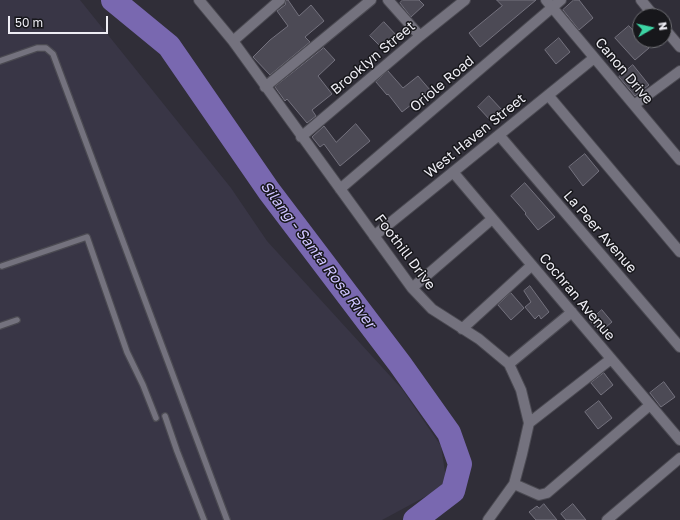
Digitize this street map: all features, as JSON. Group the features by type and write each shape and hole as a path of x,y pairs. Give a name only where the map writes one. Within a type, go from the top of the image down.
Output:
{"street":[{"name":"Foothill Drive","path":"199,0 233,41 301,138 412,288 432,309 479,339 509,364 521,390 529,423 514,484 488,520"},
{"path":"233,41 280,0"},
{"path":"265,87 371,0"},
{"path":"388,0 420,36"},
{"name":"Brooklyn Street","path":"301,138 420,36 465,0"},
{"name":"Oriole Road","path":"340,189 549,4 562,0"},
{"path":"641,0 648,8"},
{"name":"Canon Drive","path":"549,4 680,160"},
{"path":"672,38 680,47"},
{"name":"West Haven Street","path":"374,236 594,58"},
{"path":"634,105 680,71"},
{"path":"548,95 680,252"},
{"name":"La Peer Avenue","path":"499,135 680,347"},
{"name":"Cochran Avenue","path":"453,172 680,440"},
{"path":"412,288 492,219"},
{"path":"462,329 532,265"},
{"path":"509,364 572,312"},
{"path":"529,423 611,359"},
{"path":"514,484 539,495 548,493 650,405"},
{"path":"607,520 680,458"}],"lane":[{"path":"0,61 37,48 46,48 53,54 227,520"},
{"path":"2,266 87,237 127,352 143,385 156,418"},
{"path":"0,326 16,320"},
{"path":"165,416 204,520"}],"shaded area":[{"path":"0,0 80,0 231,188 267,241 402,389 441,446 447,485 382,520 0,520"}],"building":[{"path":"286,0 288,0 299,16 311,5 324,21 305,37 310,42 270,75 253,57 270,40 288,26 277,11 285,5"},
{"path":"403,0 419,0 424,5 411,17 400,3"},
{"path":"497,0 536,0 480,47 469,33 502,6"},
{"path":"574,0 579,0 593,18 579,30 563,10"},
{"path":"384,22 398,37 384,50 370,36"},
{"path":"629,26 632,29 632,48 649,48 635,60 615,38"},
{"path":"559,38 570,52 556,64 545,50"},
{"path":"324,48 335,60 318,76 332,94 312,110 316,116 307,123 287,99 285,101 275,87"},
{"path":"633,65 649,85 635,96 619,77"},
{"path":"388,71 403,88 418,76 430,90 402,112 388,94 387,95 376,82"},
{"path":"489,96 502,110 491,121 478,107"},
{"path":"356,124 370,141 340,166 324,144 320,147 312,137 324,126 336,142"},
{"path":"585,154 599,171 583,186 569,167"},
{"path":"525,183 555,217 538,230 511,196"},
{"path":"530,286 549,312 541,319 539,315 535,319 525,307 531,302 524,291"},
{"path":"511,293 524,308 511,320 498,305"},
{"path":"602,310 612,322 600,332 590,321"},
{"path":"604,373 613,385 601,395 591,383"},
{"path":"664,382 675,397 661,407 650,393"},
{"path":"599,401 612,418 598,429 585,412"},
{"path":"544,504 557,520 536,520 529,512 537,506 539,508"},
{"path":"573,504 586,520 566,520 561,514"}],"waterway":[{"name":"Silang - Santa Rosa River","path":"113,0 169,46 269,191 400,364 449,433 460,464 453,491 415,520"}]}
